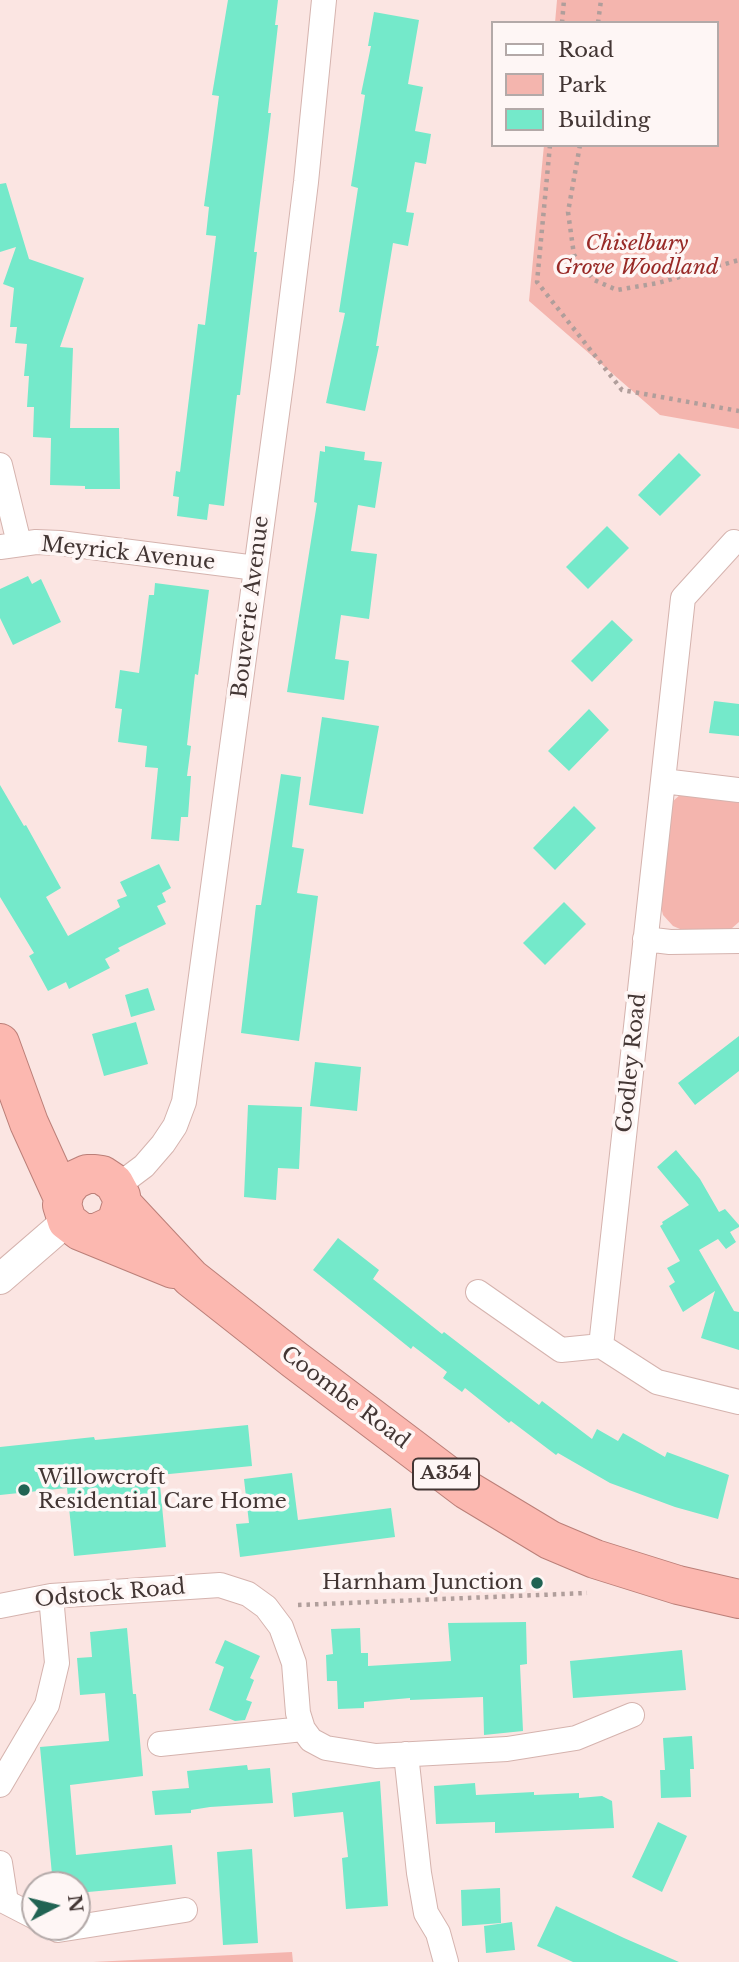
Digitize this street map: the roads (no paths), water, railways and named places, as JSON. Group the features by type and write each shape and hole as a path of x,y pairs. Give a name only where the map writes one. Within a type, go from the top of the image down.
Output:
{"highway":[{"name":"Coombe Road","path":"0,1043 39,1148 73,1217 191,1278 467,1490 550,1540 596,1559 678,1585 739,1599"},
{"name":"Coombe Road","path":"19,1092 111,1188 191,1278"},
{"path":"87,1174 111,1188 117,1220 111,1226 96,1233 73,1217 65,1191 74,1180 87,1174"}],"street":[{"name":"Bouverie Avenue","path":"111,1188 144,1166 163,1144 175,1126 184,1102 304,195 324,0"},
{"path":"0,465 9,545"},
{"name":"Godley Road","path":"601,1346 682,598 734,542"},
{"name":"Meyrick Avenue","path":"9,545 60,543 256,568"},
{"path":"663,781 739,790"},
{"path":"645,939 670,942 739,940"},
{"path":"0,1279 73,1217"},
{"path":"478,1292 561,1350 601,1346 657,1382 739,1402"},
{"name":"Odstock Road","path":"0,1606 51,1596 220,1586 248,1594 266,1607 281,1628 294,1663 298,1713 303,1729"},
{"path":"0,1785 47,1705 57,1663 51,1596"},
{"path":"160,1744 303,1729 311,1740 326,1748 376,1756 507,1749 576,1738 632,1716"},
{"path":"406,1754 426,1913 438,1933 446,1962"},
{"path":"0,1863 6,1902 21,1910"},
{"path":"91,1925 186,1910"}],"place":[{"name":"Willowcroft Residential Care Home","path":"24,1490"},
{"name":"Harnham Junction","path":"537,1583"}],"park label":[{"name":"Chiselbury Grove Woodland","path":"637,256"}]}
